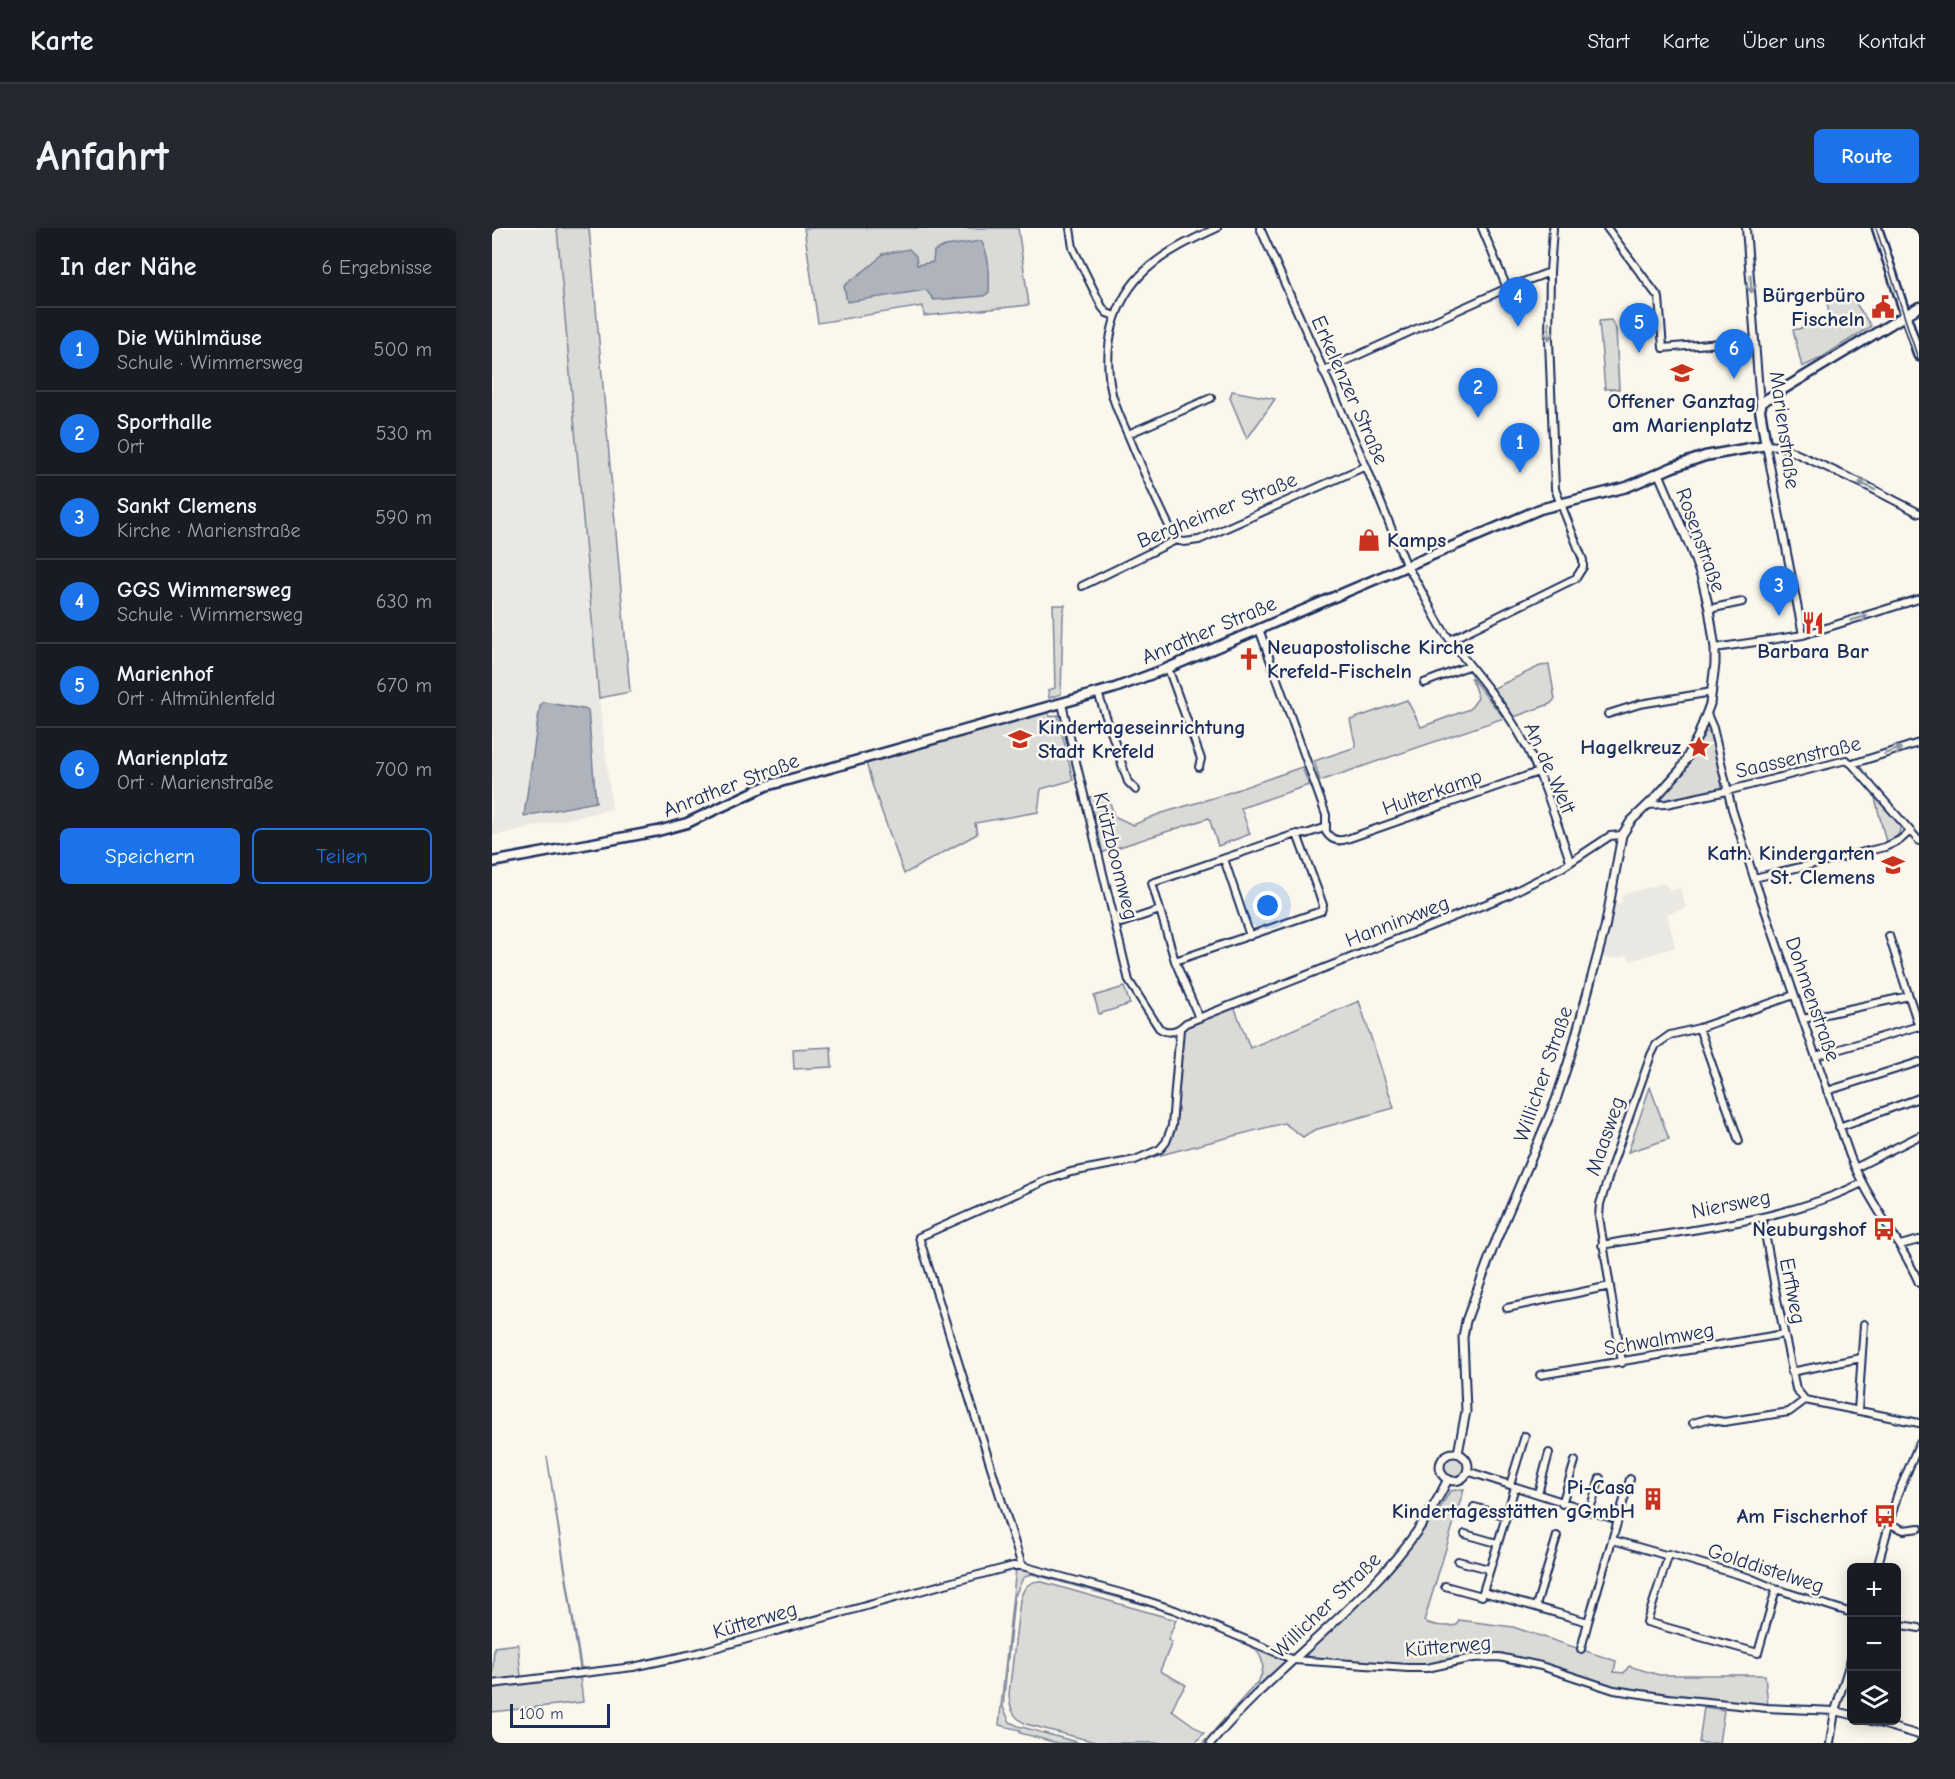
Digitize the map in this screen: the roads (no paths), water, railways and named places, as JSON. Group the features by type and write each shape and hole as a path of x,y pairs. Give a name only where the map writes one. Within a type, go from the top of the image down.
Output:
{"main road":[{"path":"1877,228 1919,356"},
{"path":"1761,405 1775,393 1919,307"},
{"name":"Marienstraße","path":"1761,405 1766,445"},
{"name":"Anrather Straße","path":"492,862 658,831 687,823 766,786 1098,693 1168,668 1522,516 1560,503 1627,487 1705,456 1766,445"}],"street":[{"path":"1070,228 1073,248 1102,307 1107,313 1115,316"},
{"path":"1176,540 1112,396 1108,370 1110,339 1115,316 1127,292 1145,270 1178,248 1217,228"},
{"name":"Erkelenzer Straße","path":"1260,228 1407,567"},
{"path":"1482,228 1507,288"},
{"path":"1450,640 1576,578 1583,567 1583,560 1555,489 1551,414 1550,272 1553,228"},
{"path":"1607,228 1659,298 1663,348 1755,340"},
{"name":"Marienstraße","path":"1746,228 1761,405"},
{"path":"1323,371 1507,288 1550,272"},
{"path":"1128,434 1211,399"},
{"name":"Marienstraße","path":"1766,445 1803,635"},
{"name":"Anrather Straße","path":"1766,445 1780,446 1863,484 1919,513"},
{"name":"Bergheimer Straße","path":"1082,586 1176,540 1184,542 1199,540 1365,466"},
{"name":"Rosenstraße","path":"1659,474 1702,579 1709,609 1714,648 1712,692 1704,724"},
{"name":"An de Welt","path":"1407,567 1435,618 1468,666 1518,731 1538,772 1570,861"},
{"path":"1714,648 1803,635 1919,599"},
{"path":"1709,609 1742,602"},
{"path":"1199,1018 1175,961 1152,883 1297,834 1306,834 1324,828 1326,815 1259,629"},
{"path":"1424,683 1468,666"},
{"path":"1168,668 1201,759 1199,767"},
{"path":"1608,714 1640,704 1712,692"},
{"path":"1098,693 1128,782 1136,790"},
{"name":"Krützboomweg","path":"1062,704 1129,981 1159,1028 1171,1031 1180,1029"},
{"name":"Dohmenstraße","path":"1707,714 1713,728 1726,791 1839,1127 1862,1183 1900,1245 1919,1283"},
{"name":"Willicher Straße","path":"1458,1453 1466,1411 1462,1337 1466,1321 1493,1248 1556,1100 1605,928 1622,835 1631,820 1681,769 1704,724"},
{"name":"Saassenstraße","path":"1648,805 1666,804 1726,791 1846,760 1852,764 1919,743"},
{"path":"1754,878 1885,847 1916,835 1852,764"},
{"name":"Hulterkamp","path":"1324,828 1330,838 1347,839 1538,772"},
{"path":"1175,961 1318,912 1323,908 1297,834"},
{"name":"Hanninxweg","path":"1180,1029 1186,1023 1506,896 1563,867 1610,836 1622,835"},
{"path":"1224,859 1250,936"},
{"path":"1121,923 1160,910"},
{"path":"1816,1056 1919,1026 1890,936"},
{"name":"Maasweg","path":"1622,1362 1602,1245 1600,1204 1651,1055 1656,1045 1670,1035 1699,1028 1794,995"},
{"path":"1803,1020 1909,996"},
{"path":"1699,1028 1738,1141"},
{"path":"1022,1566 919,1237 1047,1180 1071,1172 1135,1160 1160,1149 1166,1142 1172,1126 1180,1029"},
{"path":"1827,1091 1919,1062"},
{"path":"1839,1127 1919,1098"},
{"path":"1855,1168 1919,1136"},
{"name":"Niersweg","path":"1602,1245 1762,1217 1831,1197 1862,1183"},
{"name":"Erftweg","path":"1762,1217 1791,1372 1796,1389 1805,1400"},
{"path":"1900,1245 1919,1240"},
{"path":"1507,1308 1610,1286"},
{"path":"1858,1411 1864,1324"},
{"name":"Schwalmweg","path":"1540,1376 1784,1334"},
{"path":"1791,1372 1861,1358"},
{"path":"1693,1423 1707,1419 1724,1422 1789,1412 1805,1400 1919,1423"},
{"path":"1445,1586 1482,1596 1507,1516 1525,1436"},
{"path":"1878,1563 1897,1496 1919,1444"},
{"path":"1538,1493 1550,1452"},
{"path":"1449,1453 1458,1453 1466,1460 1467,1471 1460,1479 1448,1479 1441,1472 1440,1463 1449,1453"},
{"path":"1562,1504 1575,1461"},
{"path":"1467,1471 1618,1521"},
{"path":"1590,1512 1600,1478"},
{"name":"Willicher Straße","path":"1211,1743 1246,1704 1385,1573 1427,1519 1448,1479"},
{"path":"1581,1649 1630,1479"},
{"path":"1474,1507 1507,1516"},
{"path":"1889,1524 1904,1530 1919,1528"},
{"path":"1465,1533 1497,1543"},
{"path":"1536,1606 1557,1536"},
{"name":"Golddistelweg","path":"1612,1540 1749,1578 1776,1589 1847,1611"},
{"path":"1669,1555 1647,1622 1758,1653 1776,1589"},
{"path":"1458,1561 1489,1569"},
{"name":"Kütterweg","path":"492,1684 612,1670 693,1654 963,1579 1013,1566 1022,1566 1175,1610 1294,1660 1427,1668 1473,1658 1500,1658 1541,1666 1614,1690 1767,1708 1835,1711 1847,1715"},
{"path":"1483,1592 1588,1622"},
{"path":"1901,1625 1919,1628"},
{"path":"1830,1743 1835,1711 1847,1670"},
{"path":"1885,1725 1919,1735"}],"tram line":[{"path":"1876,228 1919,362"}],"place":[{"name":"Bürgerbüro Fischeln","path":"1883,307"},
{"name":"GGS Wimmersweg","path":"1518,327"},
{"name":"Marienhof","path":"1639,353"},
{"name":"Offener Ganztag am Marienplatz","path":"1682,373"},
{"name":"Marienplatz","path":"1734,379"},
{"name":"Sporthalle","path":"1478,418"},
{"name":"Die Wühlmäuse","path":"1520,473"},
{"name":"Kamps","path":"1369,540"},
{"name":"Sankt Clemens","path":"1779,616"},
{"name":"Barbara Bar","path":"1813,623"},
{"name":"Neuapostolische Kirche Krefeld-Fischeln","path":"1249,659"},
{"name":"Kindertageseinrichtung Stadt Krefeld","path":"1020,739"},
{"name":"Hagelkreuz","path":"1699,747"},
{"name":"Kath. Kindergarten St. Clemens","path":"1893,865"},
{"name":"Neuburgshof","path":"1884,1229"},
{"name":"Pi-Casa Kindertagesstätten gGmbH","path":"1653,1499"},
{"name":"Am Fischerhof","path":"1885,1516"}]}
